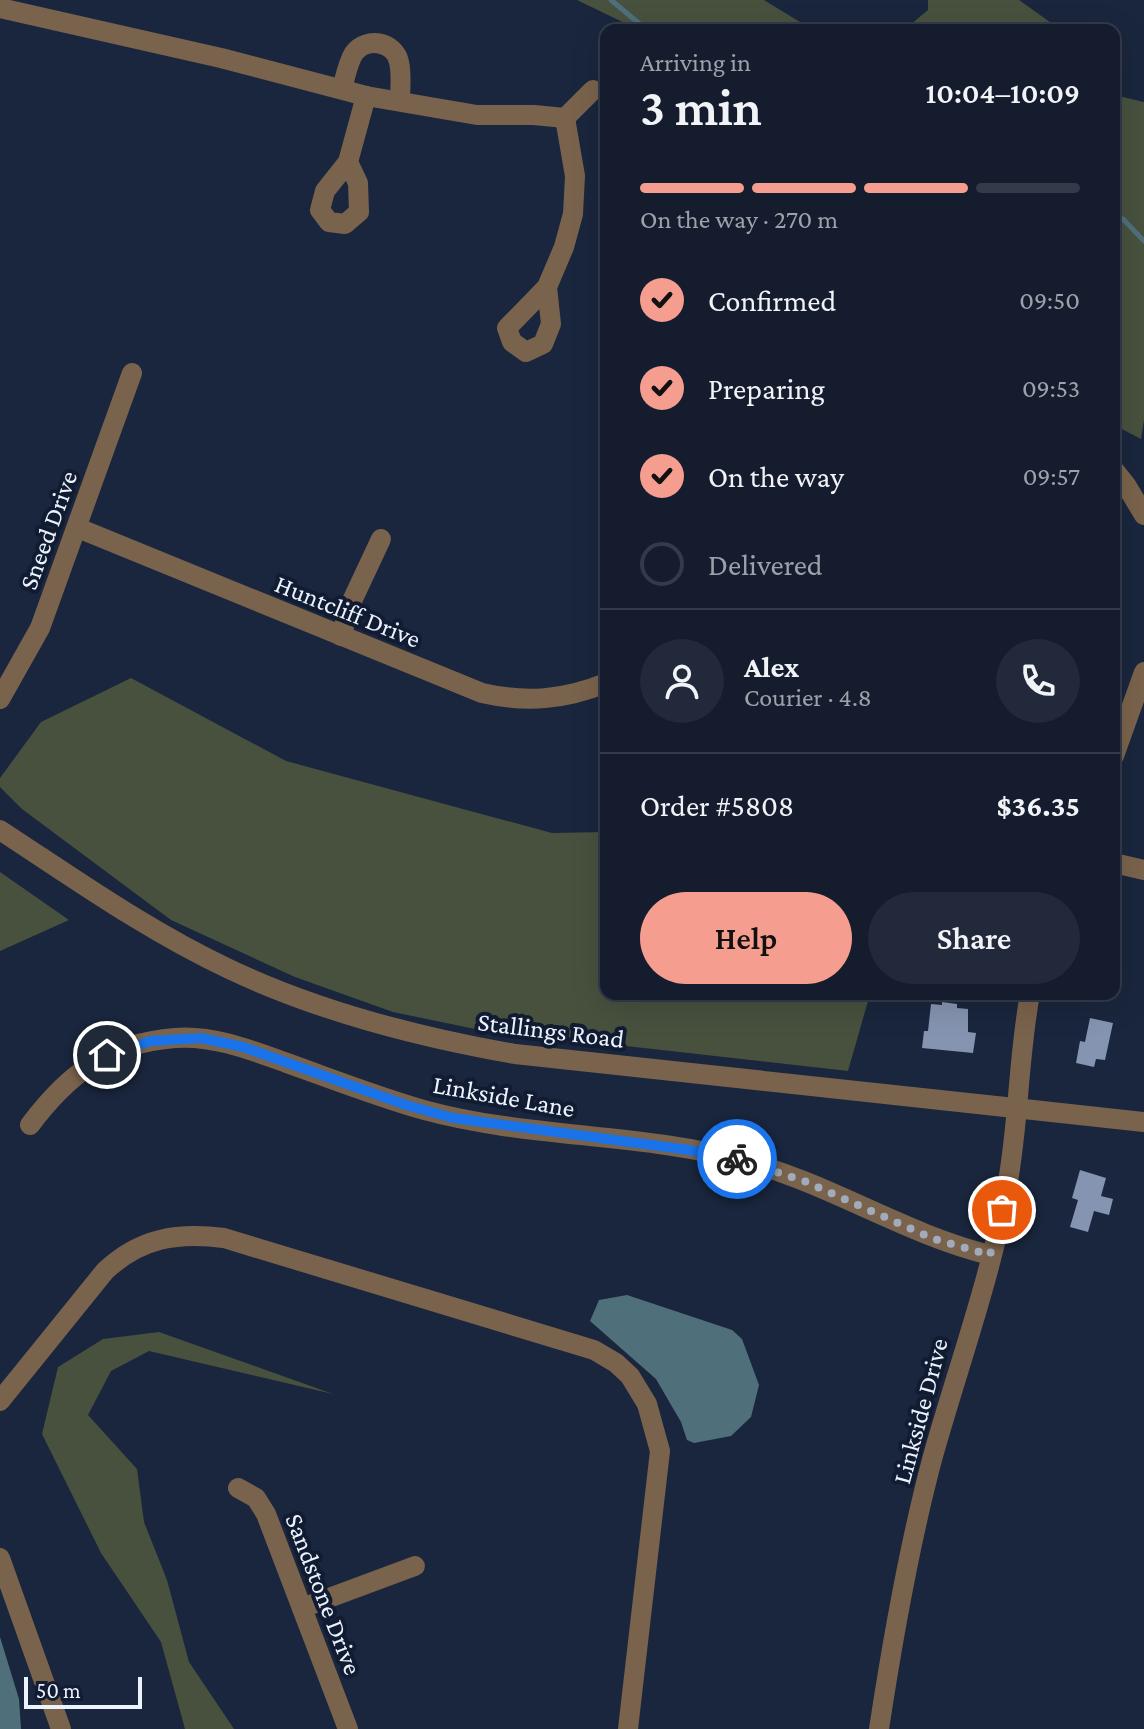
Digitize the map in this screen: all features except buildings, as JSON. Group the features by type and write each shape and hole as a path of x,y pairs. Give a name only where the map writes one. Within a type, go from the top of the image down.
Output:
{"street":[{"path":"0,8 366,96 477,115 565,118"},
{"path":"342,89 357,50 364,45 379,43 387,46 397,57 400,101"},
{"path":"565,118 593,90"},
{"path":"348,162 366,96"},
{"path":"547,287 564,247 575,203 574,164 565,118"},
{"name":"Sneed Drive","path":"0,699 40,628 132,373"},
{"path":"1120,478 1144,515"},
{"name":"Huntcliff Drive","path":"78,528 463,686 501,697 556,698 600,685"},
{"path":"341,636 351,603 381,539"},
{"path":"1120,739 1144,672"},
{"name":"Stallings Road","path":"0,830 186,948 274,989 373,1023 445,1042 515,1054 1144,1122"},
{"path":"1120,864 1144,870"},
{"path":"1016,1108 1029,1000"},
{"name":"Linkside Lane","path":"30,1125 65,1083 107,1055 151,1041 201,1038 243,1047 406,1105 453,1118 689,1150 745,1161 804,1181 934,1239 990,1255"},
{"name":"Linkside Drive","path":"879,1729 908,1557 1007,1187 1016,1108"},
{"path":"1,1398 105,1271 122,1255 173,1236 224,1238 594,1350 630,1376 647,1404 660,1451 628,1729"},
{"name":"Sandstone Drive","path":"238,1488 256,1498 266,1514 348,1729"},
{"path":"0,1558 61,1729"},
{"path":"302,1608 415,1566"}],"green space":[{"path":"577,0 764,0 803,24 627,24"},
{"path":"928,0 1019,0 1053,24 911,24 928,10"},
{"path":"1120,96 1144,102 1144,420 1141,439 1120,428"},
{"path":"131,678 286,761 552,833 600,832 600,1000 868,1000 848,1071 475,1029 393,1012 295,977 171,920 22,809 0,787 0,778 41,722"},
{"path":"0,872 69,920 0,951"},
{"path":"159,1332 333,1394 149,1351 111,1371 88,1415 137,1469 144,1522 167,1580 189,1662 234,1729 185,1729 161,1642 101,1553 42,1434 58,1367 103,1339"}],"water":[{"path":"627,1295 732,1330 742,1339 759,1385 751,1417 731,1436 694,1443 687,1440 681,1422 656,1379 590,1321 599,1300"},
{"path":"0,1637 19,1699 21,1729 0,1729"}],"waterway":[{"path":"611,0 640,24"},
{"path":"1120,218 1144,241"}],"way so far":[{"path":"737,1159 804,1181 934,1239 990,1255 1002,1210"}],"route":[{"path":"107,1055 151,1041 201,1038 243,1047 406,1105 453,1118 737,1159"}]}
